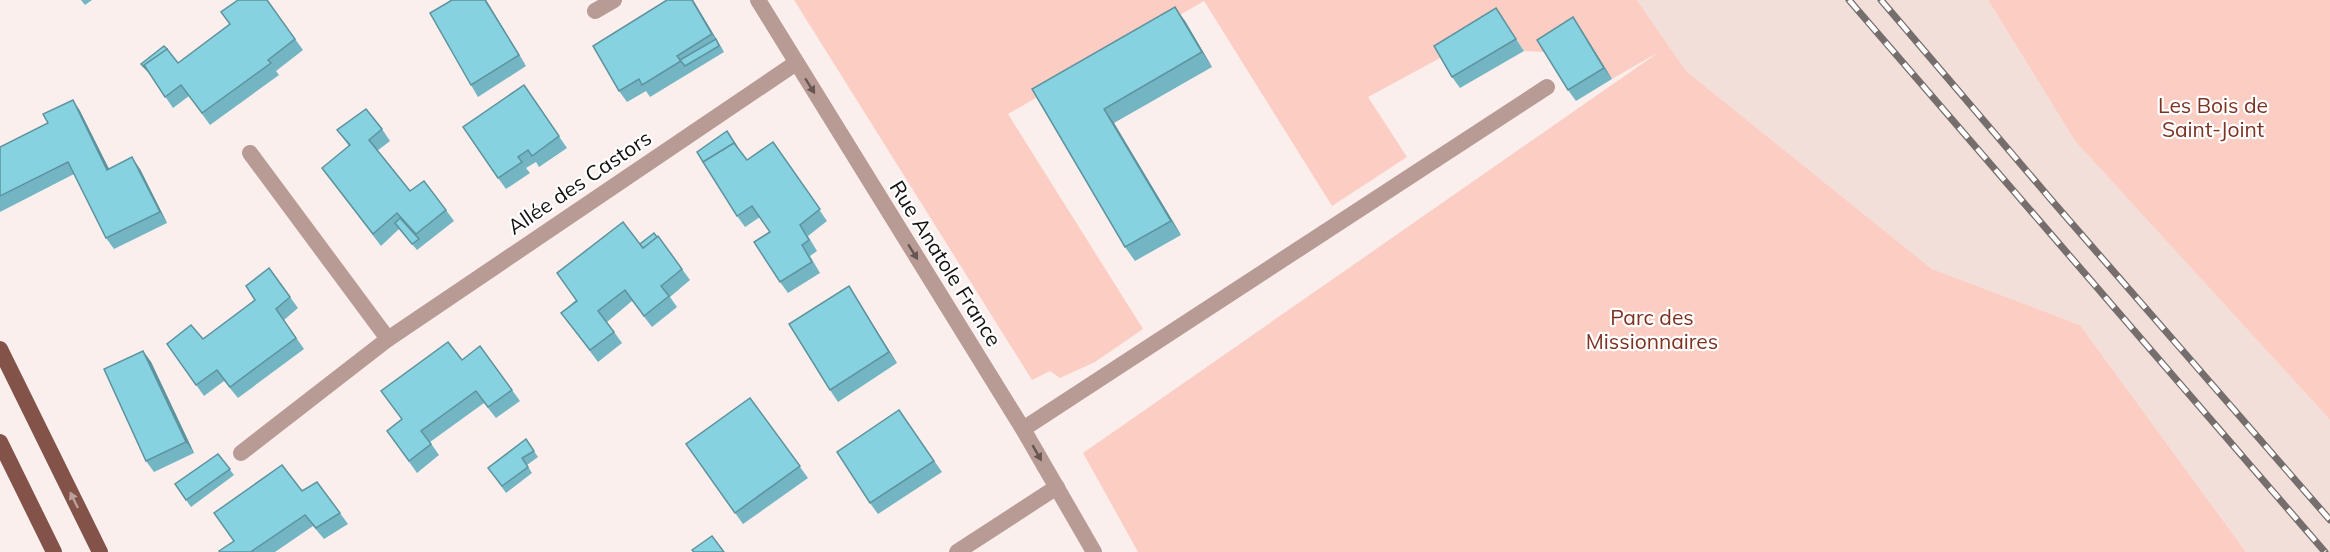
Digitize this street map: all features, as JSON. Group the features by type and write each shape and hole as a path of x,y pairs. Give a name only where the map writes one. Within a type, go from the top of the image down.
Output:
{"main road":[{"path":"0,349 100,552"},
{"path":"0,442 54,552"}],"street":[{"path":"595,11 614,0"},
{"name":"Rue Anatole France","path":"758,0 1023,429 1094,552"},
{"name":"Allée des Castors","path":"241,453 388,339 796,63"},
{"path":"1023,429 1547,87"},
{"path":"250,153 388,339"},
{"path":"957,552 1057,487"}],"shaded area":[{"path":"1637,0 1988,0 2075,141 2330,420 2330,552 2246,552 2080,325 1932,269 1686,71"}],"green space":[{"name":"Parc des Missionnaires","path":"794,0 1637,0 1686,71 1932,269 2080,325 2246,552 1138,552 1083,453 1659,52 1612,79 1544,52 1524,51 1505,20 1368,97 1407,157 1332,206 1204,1 1008,114 1143,329 1095,362 1060,378 1050,371 1032,380"},
{"name":"Les Bois de Saint-Joint","path":"1988,0 2330,0 2330,420 2075,141"}],"building":[{"path":"238,0 267,0 295,39 268,60 271,63 202,113 181,85 165,97 144,65 167,49 178,63 230,24 221,12"},
{"path":"452,0 485,0 519,55 471,85 430,13"},
{"path":"667,0 692,0 712,34 677,56 681,61 642,85 639,79 619,91 593,46"},
{"path":"1175,7 1202,52 1104,109 1171,221 1125,247 1032,89"},
{"path":"1496,8 1516,39 1452,77 1434,46"},
{"path":"1573,17 1604,68 1568,90 1537,40"},
{"path":"716,39 719,46 685,66 680,60"},
{"path":"164,46 167,49 144,65 147,70 141,64"},
{"path":"524,85 559,136 532,156 528,150 518,157 522,162 498,178 463,127"},
{"path":"73,100 107,170 132,157 160,212 106,238 68,162 0,196 0,147 48,123 43,114"},
{"path":"366,109 382,129 369,140 410,191 424,181 446,210 416,234 397,213 373,234 322,168 350,145 337,130"},
{"path":"727,131 737,147 734,143 703,162 697,152"},
{"path":"773,142 820,209 800,225 809,240 802,245 812,262 780,282 754,242 770,232 752,206 737,216 703,162 734,143 747,160"},
{"path":"400,218 419,239 412,244 395,223"},
{"path":"623,222 643,248 658,236 682,269 661,286 669,296 644,316 625,290 598,311 614,332 590,350 561,313 577,301 557,273"},
{"path":"654,233 657,237 643,248 640,244"},
{"path":"269,268 290,297 276,309 296,338 230,387 217,370 196,385 167,344 191,325 203,339 255,300 246,286"},
{"path":"849,286 889,352 830,390 789,324"},
{"path":"448,342 462,360 480,346 512,390 488,407 476,391 421,431 431,444 409,461 387,431 402,419 381,391"},
{"path":"143,351 186,442 146,461 104,369"},
{"path":"750,398 800,466 735,513 686,444"},
{"path":"899,410 934,461 870,503 837,452"},
{"path":"526,439 534,451 522,458 528,467 502,486 488,468"},
{"path":"218,454 230,469 186,500 175,484"},
{"path":"282,465 302,491 317,482 340,513 316,528 305,515 253,552 220,552 234,541 214,513"},
{"path":"712,536 724,552 694,552 692,550"}],"railway":[{"path":"1849,0 2325,552"},
{"path":"1881,0 2330,520"}]}
